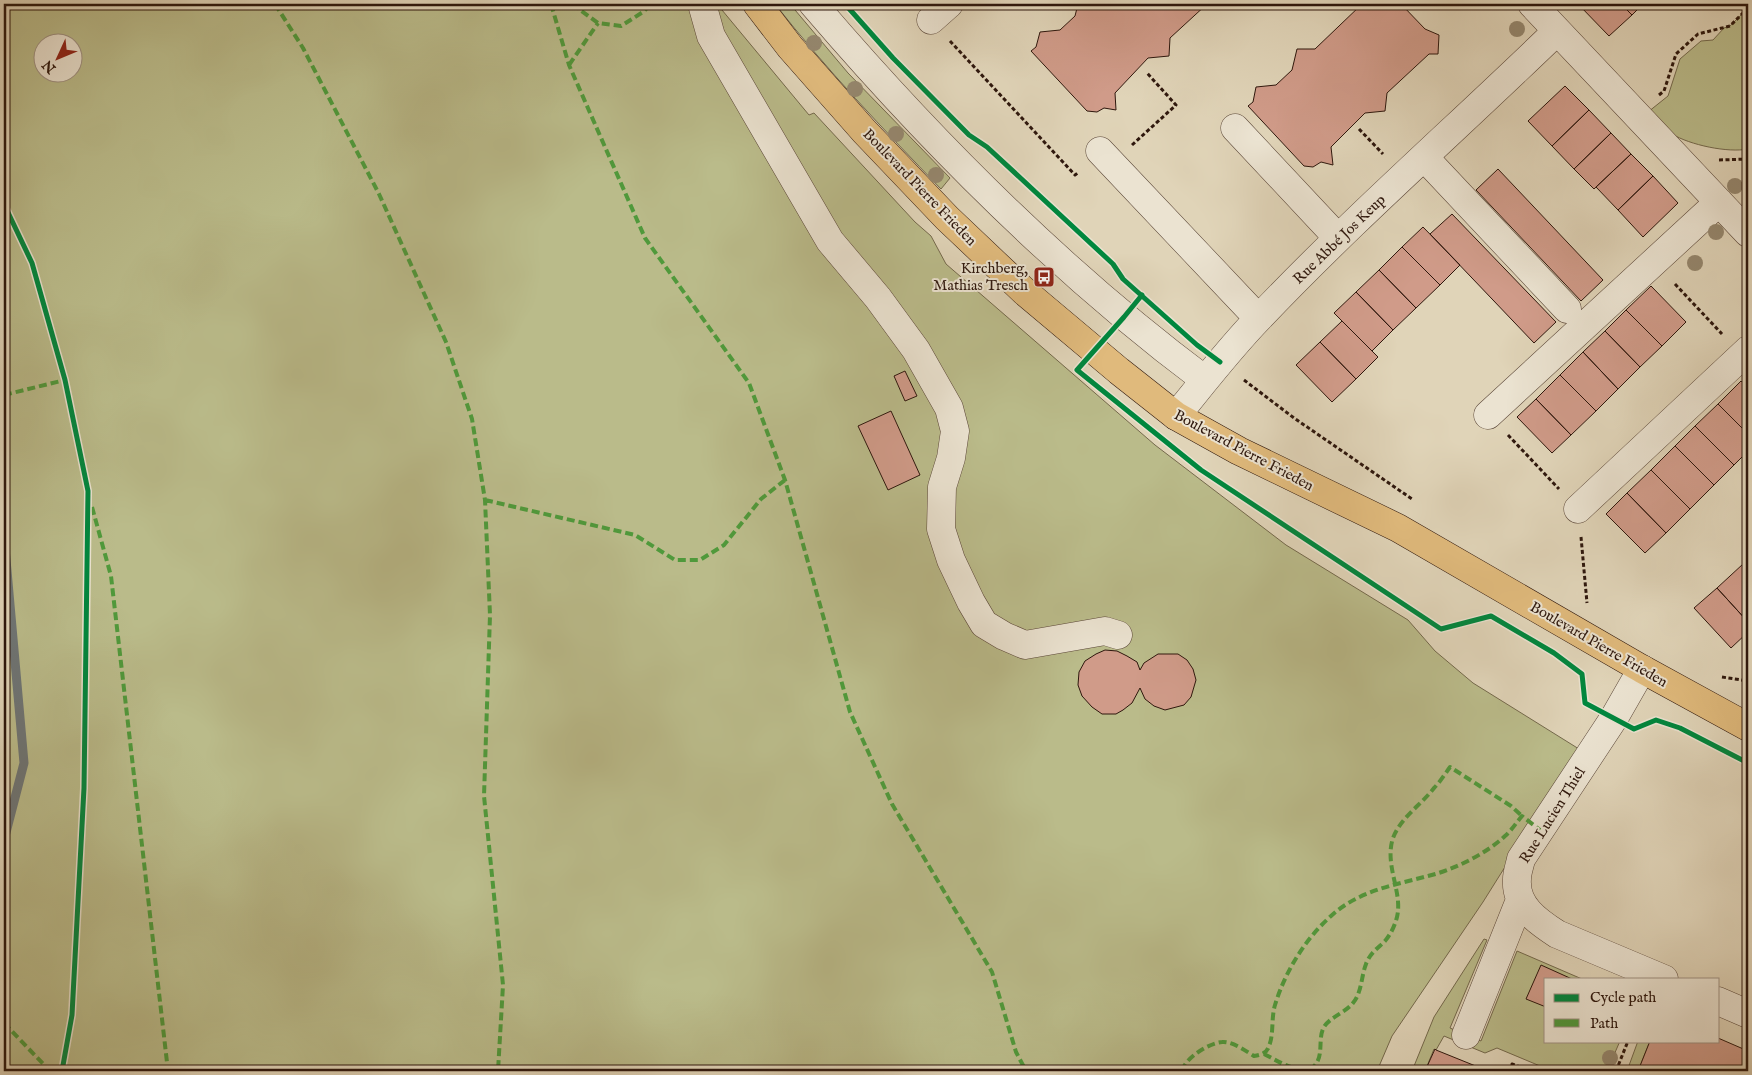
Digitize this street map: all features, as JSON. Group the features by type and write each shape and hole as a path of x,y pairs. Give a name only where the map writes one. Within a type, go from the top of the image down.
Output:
{"main road":[{"name":"Boulevard Pierre Frieden","path":"757,4 790,47 852,117 947,218 1025,292 1176,416 1240,451 1398,528 1642,669 1748,726"}],"street":[{"path":"702,4 711,36 830,241 878,298 916,350 949,408 955,431 942,487 941,528 951,560 984,624 1004,636 1025,645 1104,631 1118,635"},
{"path":"813,4 900,102 999,205 1124,317 1205,380"},
{"path":"1532,4 1748,233"},
{"name":"Rue Abbé Jos Keup","path":"1176,416 1258,318 1338,238 1557,31"},
{"path":"1234,128 1338,238"},
{"path":"1106,157 1258,318"},
{"path":"1424,157 1567,309"},
{"path":"1488,414 1719,202"},
{"path":"1578,509 1745,353"},
{"name":"Rue Lucien Thiel","path":"1520,900 1516,879 1521,859 1614,718 1642,669"},
{"path":"1520,900 1533,918 1557,934 1662,978"},
{"path":"1466,1035 1520,900"},
{"path":"1720,1002 1748,1014"}],"path":[{"path":"1637,116 1664,90 1676,54 1698,34 1730,26 1748,8"},
{"path":"940,12 1074,175 1106,157 1176,105 1147,73"},
{"path":"1654,262 1745,353"},
{"path":"1616,1071 1628,1042"},
{"path":"1509,1071 1512,1064 1531,1071"}],"green space":[{"path":"4,4 717,4 809,115 814,113 915,222 931,236 946,264 1155,445 1286,545 1408,620 1435,651 1473,683 1579,749 1483,902 1392,1036 1377,1071 4,1071"},
{"path":"775,4 790,4 848,73 950,178 941,189 876,121"},
{"path":"1748,8 1748,149 1730,150 1709,147 1689,142 1672,134 1648,112 1668,96 1680,59 1701,41 1713,40"},
{"path":"1484,939 1487,940 1450,1028 1481,1041 1517,951 1580,978 1544,978 1544,1042 1620,1042 1607,1071 1552,1071 1497,1048 1485,1053 1444,1036 1436,1050 1434,1049 1425,1071 1412,1071 1434,1017"},
{"path":"1638,1042 1650,1042 1638,1071 1627,1071"}],"building":[{"path":"1078,4 1207,4 1170,38 1169,56 1148,58 1115,93 1116,110 1104,108 1097,112 1087,111 1031,51 1036,47 1040,32 1060,30 1075,16"},
{"path":"1362,4 1401,4 1425,29 1439,35 1438,54 1429,54 1387,93 1385,111 1365,113 1331,147 1333,165 1321,162 1313,167 1304,166 1248,106 1253,102 1256,87 1276,85 1292,70 1297,49 1315,49"},
{"path":"1578,4 1621,4 1632,15 1609,36"},
{"path":"1621,4 1643,4 1632,15"},
{"path":"1565,86 1589,110 1552,146 1528,121"},
{"path":"1589,110 1611,133 1574,169 1552,146"},
{"path":"1611,133 1631,154 1594,189 1574,169"},
{"path":"1631,154 1653,176 1618,210 1596,187"},
{"path":"1498,169 1603,280 1581,301 1476,190"},
{"path":"1653,176 1678,203 1643,237 1618,210"},
{"path":"1452,214 1556,322 1534,343 1430,234"},
{"path":"1423,227 1460,265 1440,285 1402,247"},
{"path":"1402,247 1440,285 1416,308 1379,270"},
{"path":"1379,270 1416,308 1393,330 1356,292"},
{"path":"1651,286 1686,322 1662,346 1626,310"},
{"path":"1356,292 1393,330 1372,351 1334,313"},
{"path":"1626,310 1662,346 1640,367 1605,331"},
{"path":"1342,321 1378,357 1356,379 1320,342"},
{"path":"1605,331 1640,367 1618,389 1583,352"},
{"path":"1320,342 1356,379 1332,402 1296,365"},
{"path":"1583,352 1618,389 1596,411 1560,375"},
{"path":"905,371 917,396 905,401 894,376"},
{"path":"1560,375 1596,411 1571,435 1536,399"},
{"path":"1741,381 1748,388 1748,434 1718,404"},
{"path":"1536,399 1571,435 1552,453 1517,417"},
{"path":"1718,404 1748,434 1748,451 1734,465 1695,426"},
{"path":"891,411 920,475 888,490 858,426"},
{"path":"1695,426 1734,465 1714,485 1675,446"},
{"path":"1675,446 1714,485 1690,509 1651,470"},
{"path":"1651,470 1690,509 1666,533 1627,493"},
{"path":"1627,493 1666,533 1645,553 1606,514"},
{"path":"1743,564 1748,570 1748,622 1717,588"},
{"path":"1717,588 1748,622 1748,632 1731,648 1694,608"},
{"path":"1105,650 1117,651 1127,656 1137,662 1140,670 1144,663 1158,654 1178,654 1187,660 1193,669 1196,680 1191,697 1184,705 1165,710 1154,706 1145,699 1140,688 1132,703 1123,710 1116,714 1102,714 1082,696 1078,685 1079,672 1085,661"},
{"path":"1541,965 1570,978 1544,978 1544,1006 1526,999"},
{"path":"1720,1039 1748,1051 1748,1071 1638,1071 1650,1042 1720,1042"},
{"path":"1436,1050 1488,1071 1425,1071"}],"waterway":[{"path":"4,537 24,763 4,840"}],"marked path":[{"path":"275,4 303,48 379,194 446,342 472,419 485,500 490,615 484,796 503,985 498,1071"},
{"path":"551,4 569,65 645,238 749,383 785,480 850,712 892,804 992,972 1016,1052 1026,1071"},
{"path":"572,4 598,23 621,26 643,12 651,4"},
{"path":"569,65 598,23"},
{"path":"4,395 65,380"},
{"path":"485,500 635,535 675,560 700,560 724,545 761,499 785,480"},
{"path":"92,507 111,576 168,1071"},
{"path":"1264,1054 1295,1068 1307,1069 1317,1063 1324,1027 1330,1020 1346,1010 1356,999 1368,960 1387,938 1395,923 1398,898 1391,858 1393,838 1406,817 1429,794 1450,767 1511,806 1522,816"},
{"path":"1182,1071 1193,1056 1204,1048 1217,1043 1230,1043 1254,1056 1267,1050 1275,1005 1290,968 1313,935 1342,907 1377,890 1438,873 1469,861 1497,843 1522,816 1540,830"},
{"path":"4,1023 50,1071"}],"cycle path":[{"path":"845,4 893,58 969,135 987,147 1113,264 1123,279 1197,345 1220,362"},
{"path":"4,204 32,263 65,380 88,491 84,788 72,1015 62,1071"},
{"path":"1142,295 1077,370 1201,470 1441,629 1491,616 1554,653 1582,674 1585,703 1634,729 1656,720 1680,728 1748,763"}],"place":[{"name":"Kirchberg, Mathias Tresch","path":"1044,277"}]}
